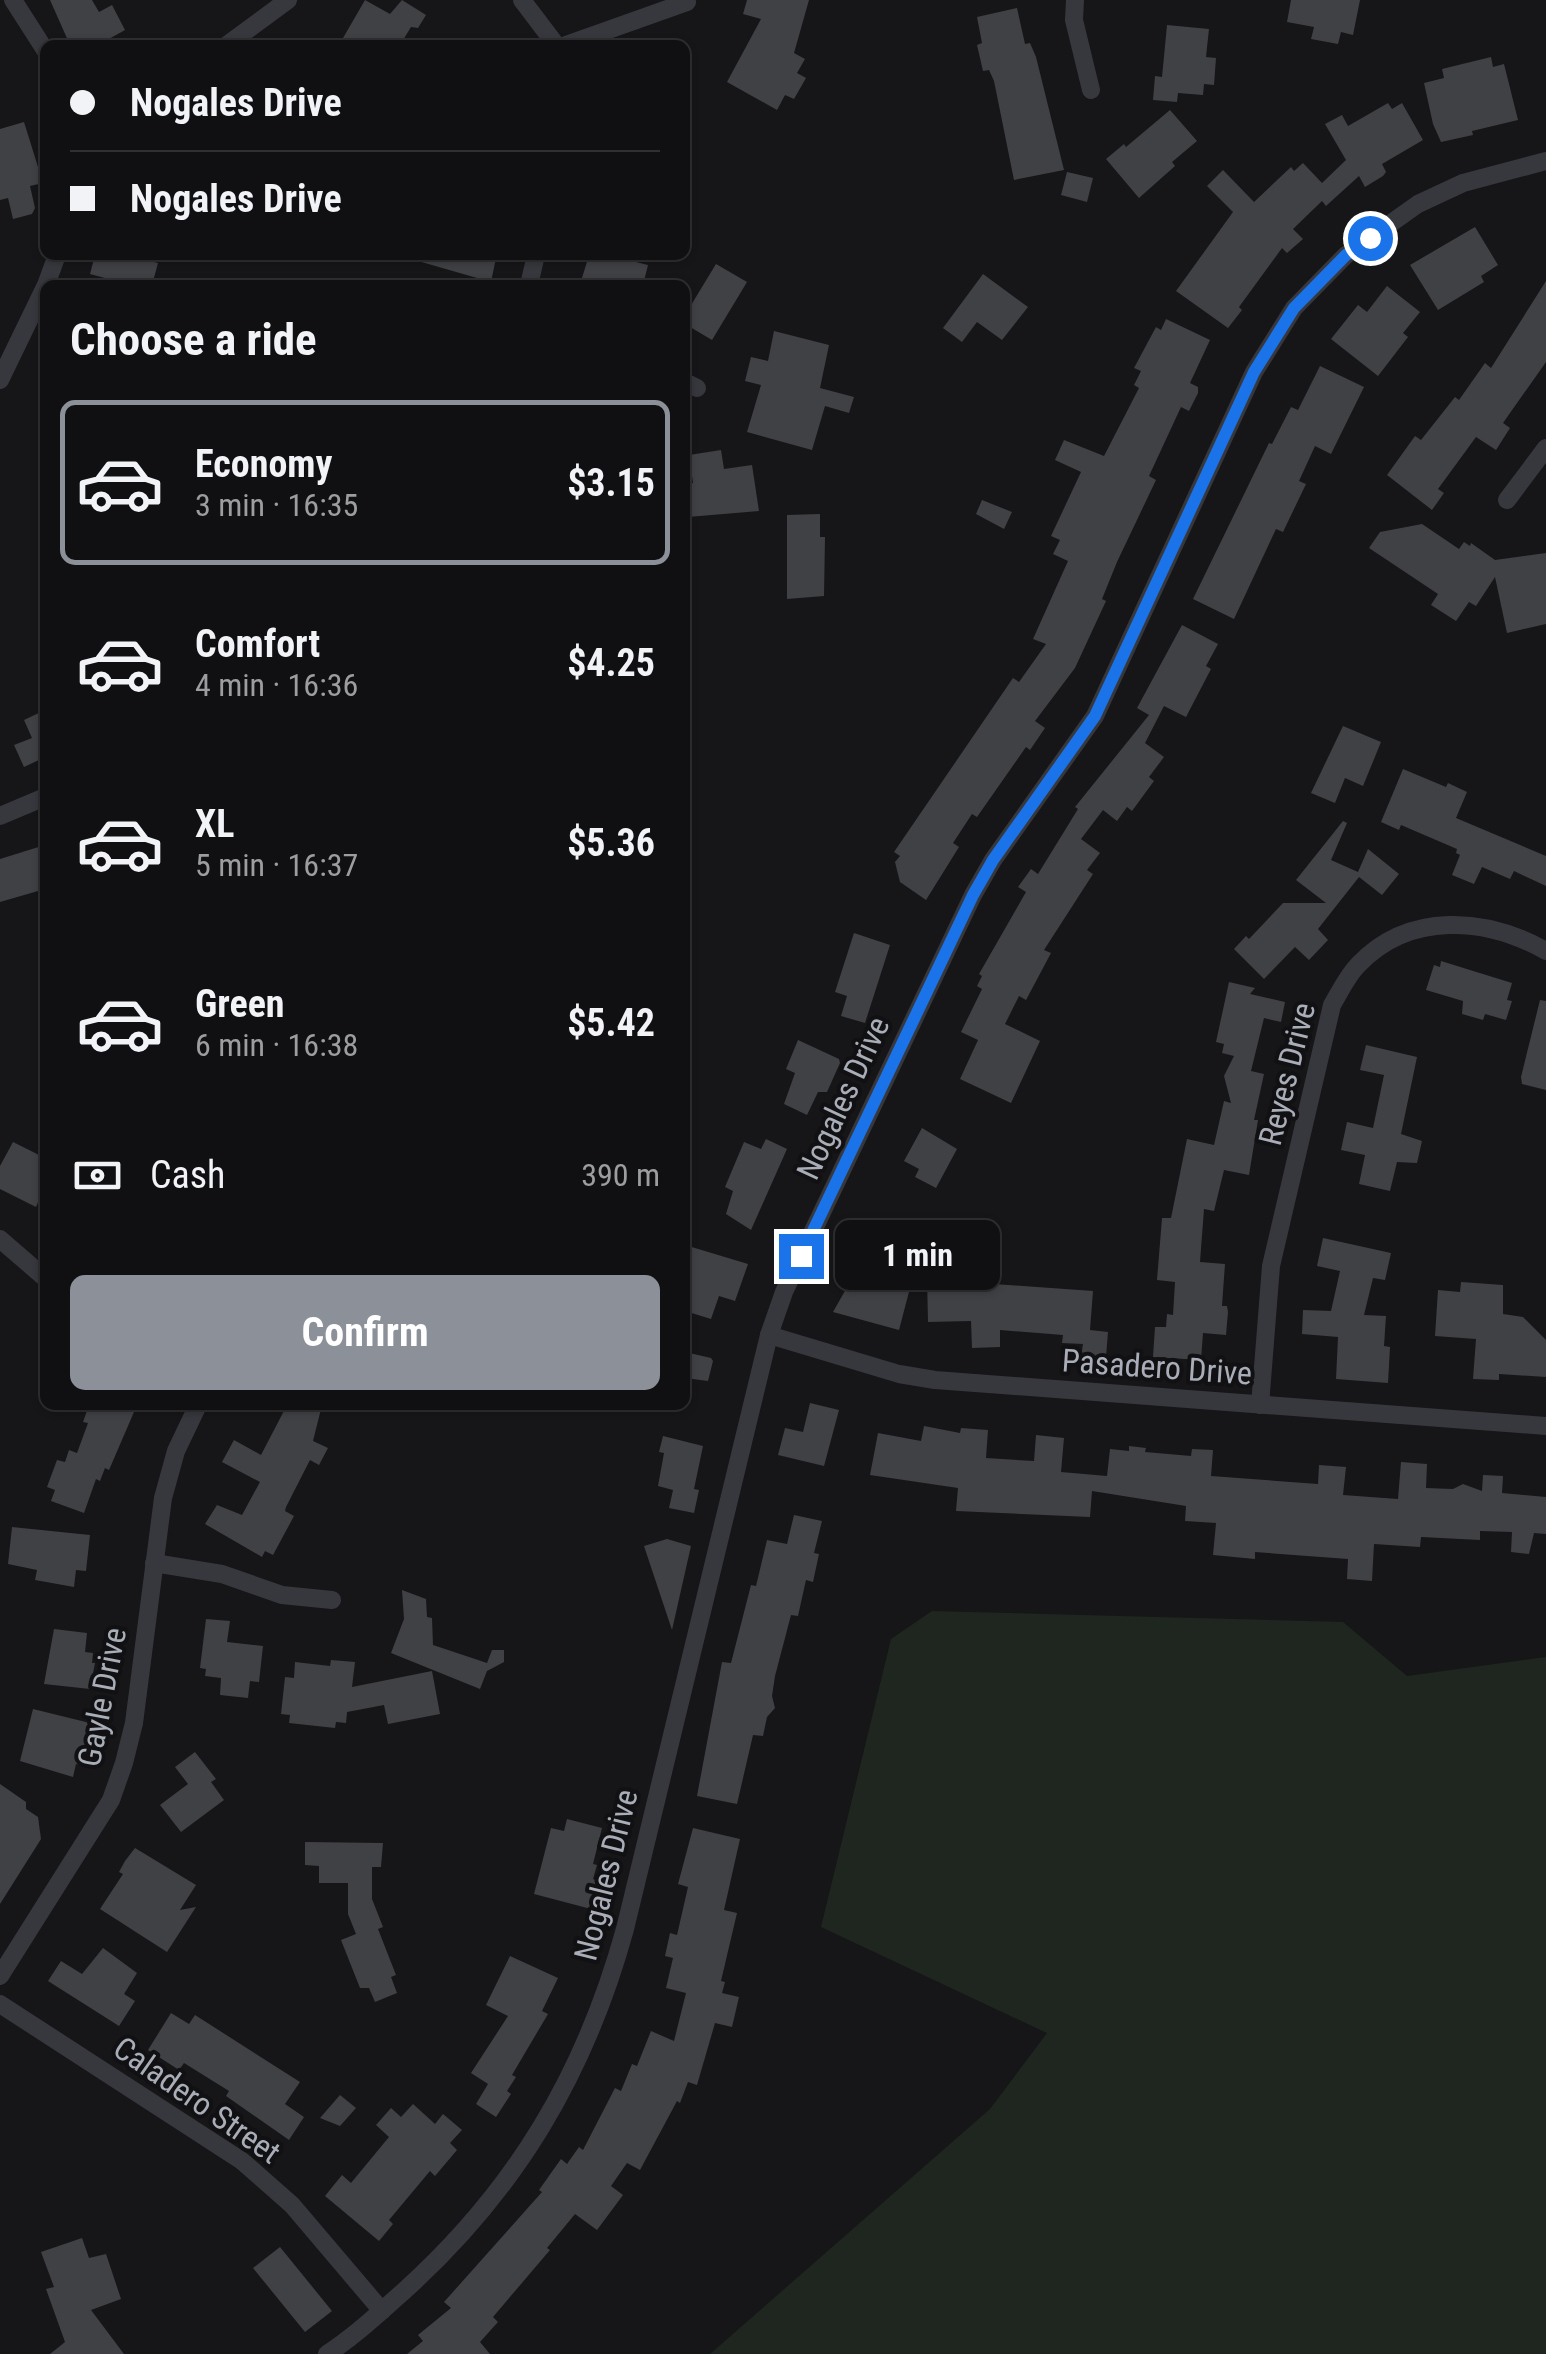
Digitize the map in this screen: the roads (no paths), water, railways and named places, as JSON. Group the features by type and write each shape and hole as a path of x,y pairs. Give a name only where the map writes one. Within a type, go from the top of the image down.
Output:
{"street":[{"path":"13,0 40,42"},
{"path":"233,40 288,0"},
{"path":"522,0 552,40"},
{"path":"1075,0 1074,20 1092,90"},
{"path":"580,40 687,2"},
{"name":"Nogales Drive","path":"327,2354 382,2311 454,2242 514,2168 550,2116 598,2014 625,1929 769,1335 784,1292 973,895 993,860 1095,716 1254,372 1294,308 1346,255 1418,204 1463,182 1546,161"},
{"path":"0,380 40,298"},
{"path":"1507,500 1546,448"},
{"path":"0,816 40,799"},
{"name":"Reyes Drive","path":"1260,1405 1271,1266 1332,1005 1354,969 1392,938 1443,924 1501,930 1546,950"},
{"path":"0,1239 40,1274"},
{"name":"Pasadero Drive","path":"769,1335 899,1374 935,1380 1546,1426"},
{"name":"Gayle Drive","path":"0,1976 110,1800 134,1724 162,1498 176,1451 196,1410"},
{"path":"154,1563 222,1574 282,1595 332,1600"},
{"name":"Caladero Street","path":"0,2004 242,2161 292,2206 382,2311"}]}
